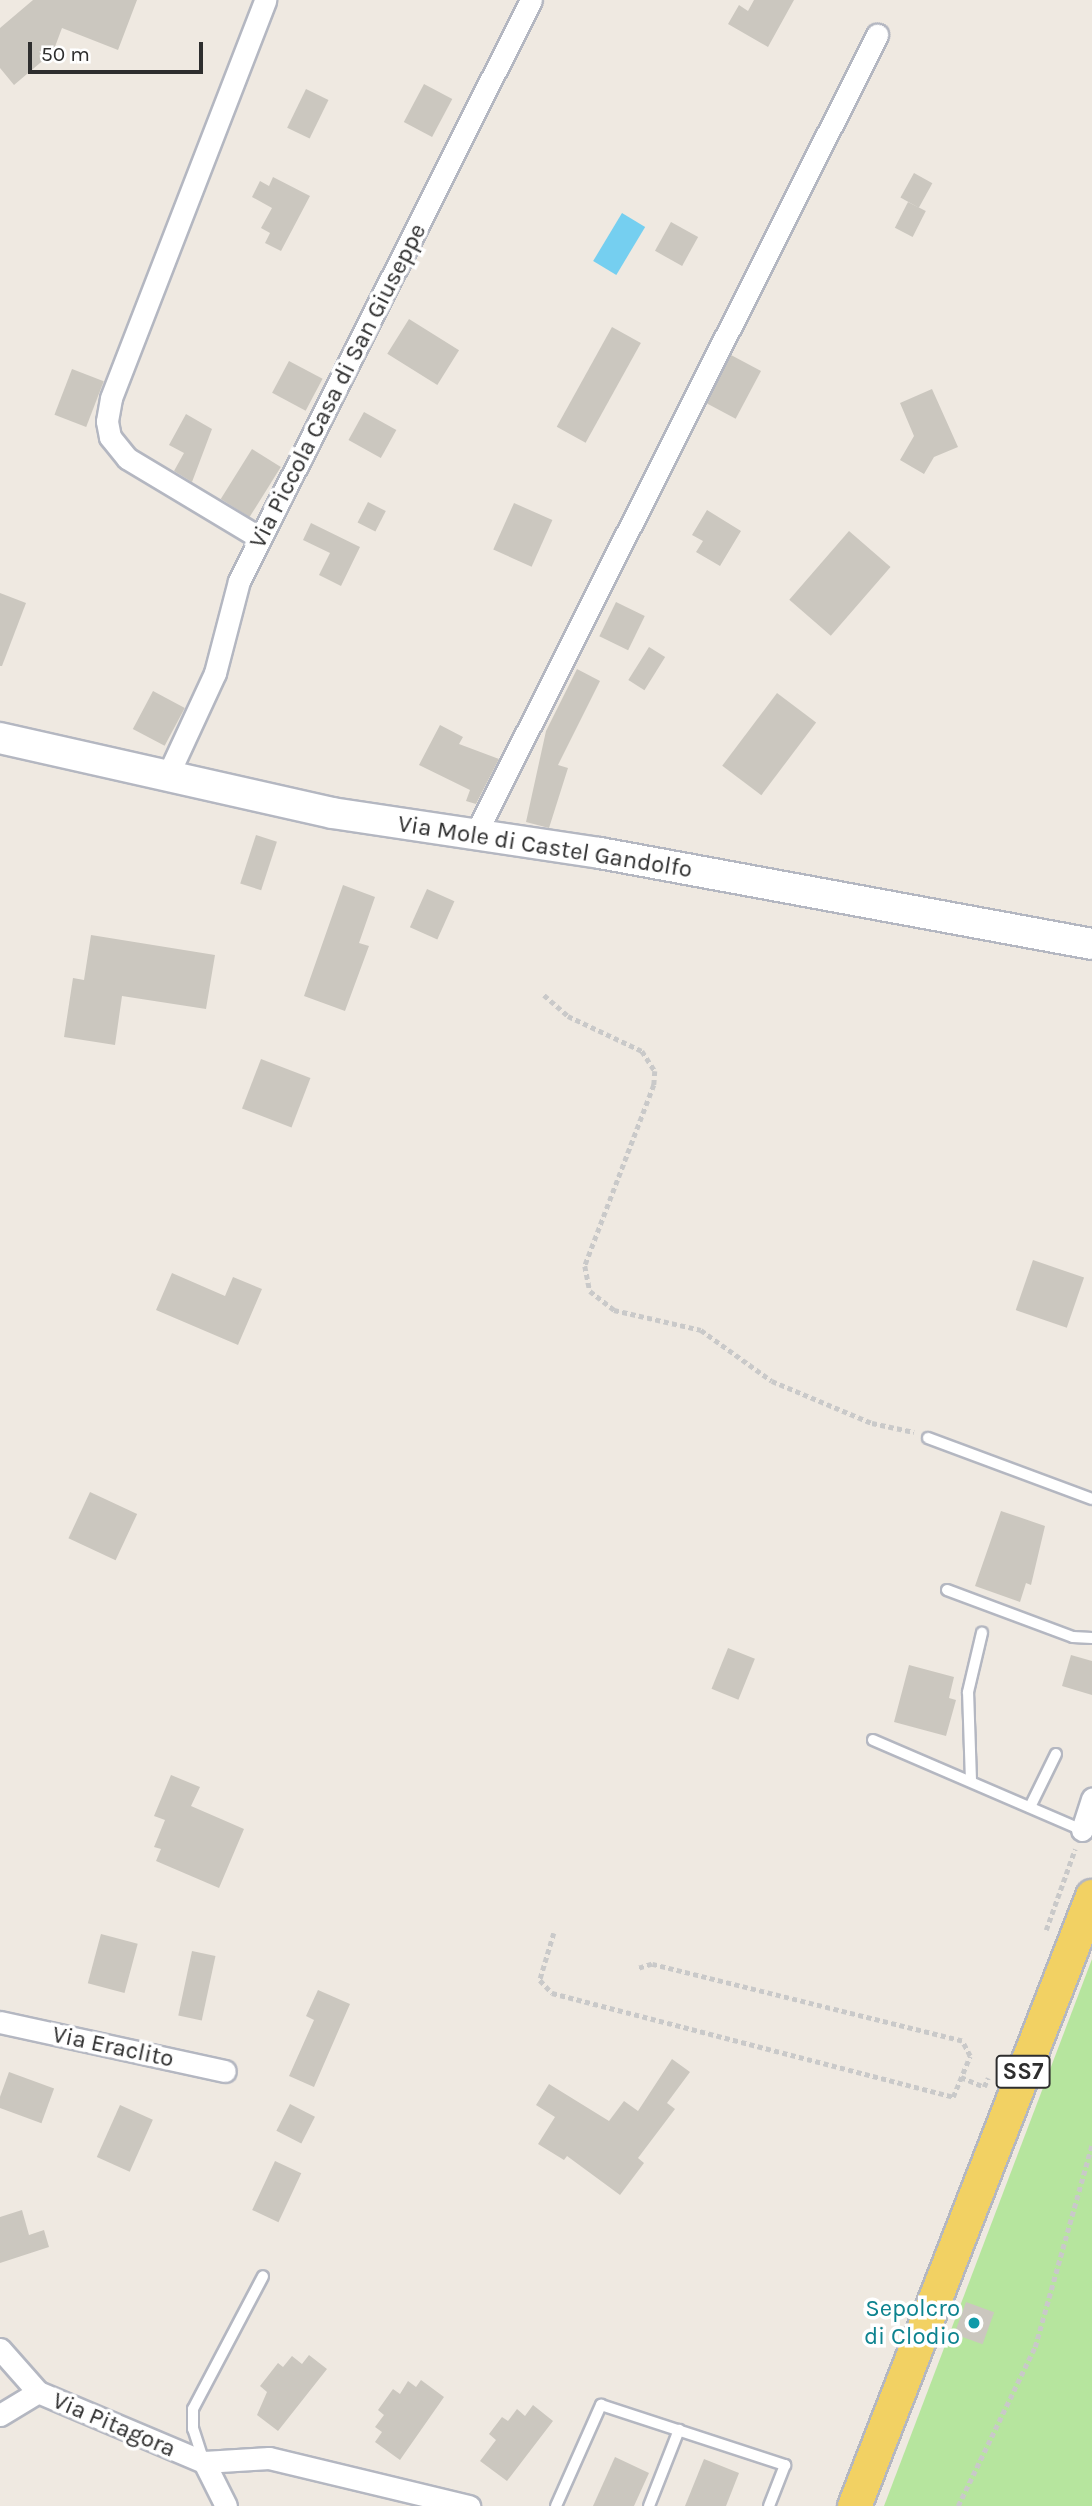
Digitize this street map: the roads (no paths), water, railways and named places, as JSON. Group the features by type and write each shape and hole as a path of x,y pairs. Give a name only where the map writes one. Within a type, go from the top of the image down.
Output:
{"main road":[{"name":"SS7","path":"855,2506 1092,1896"}],"street":[{"path":"260,538 127,458 110,437 107,421 111,398 265,0"},
{"name":"Via Piccola Casa di San Giuseppe","path":"166,779 215,673 230,602 531,0"},
{"path":"474,837 877,35"},
{"name":"Via Mole di Castel Gandolfo","path":"0,738 166,779 474,837 600,853 1092,944"},
{"path":"1082,1830 1092,1799"},
{"name":"Via Eraclito","path":"0,2022 225,2071"},
{"name":"Via Pitagora","path":"0,2349 38,2392 204,2462"},
{"path":"0,2415 38,2392"},
{"path":"226,2506 204,2462 268,2458 469,2506"}],"lane":[{"path":"928,1438 1092,1499"},
{"path":"947,1590 1073,1637 1092,1638"},
{"path":"971,1781 968,1692 982,1633"},
{"path":"873,1740 1082,1830"},
{"path":"1030,1807 1056,1754"},
{"path":"204,2462 193,2429 193,2409 263,2276"},
{"path":"556,2506 601,2405 785,2465 768,2506"},
{"path":"649,2506 679,2430"}],"water":[{"path":"622,213 645,227 616,275 593,261"}],"place":[{"name":"Sepolcro di Clodio","path":"974,2323"}]}
